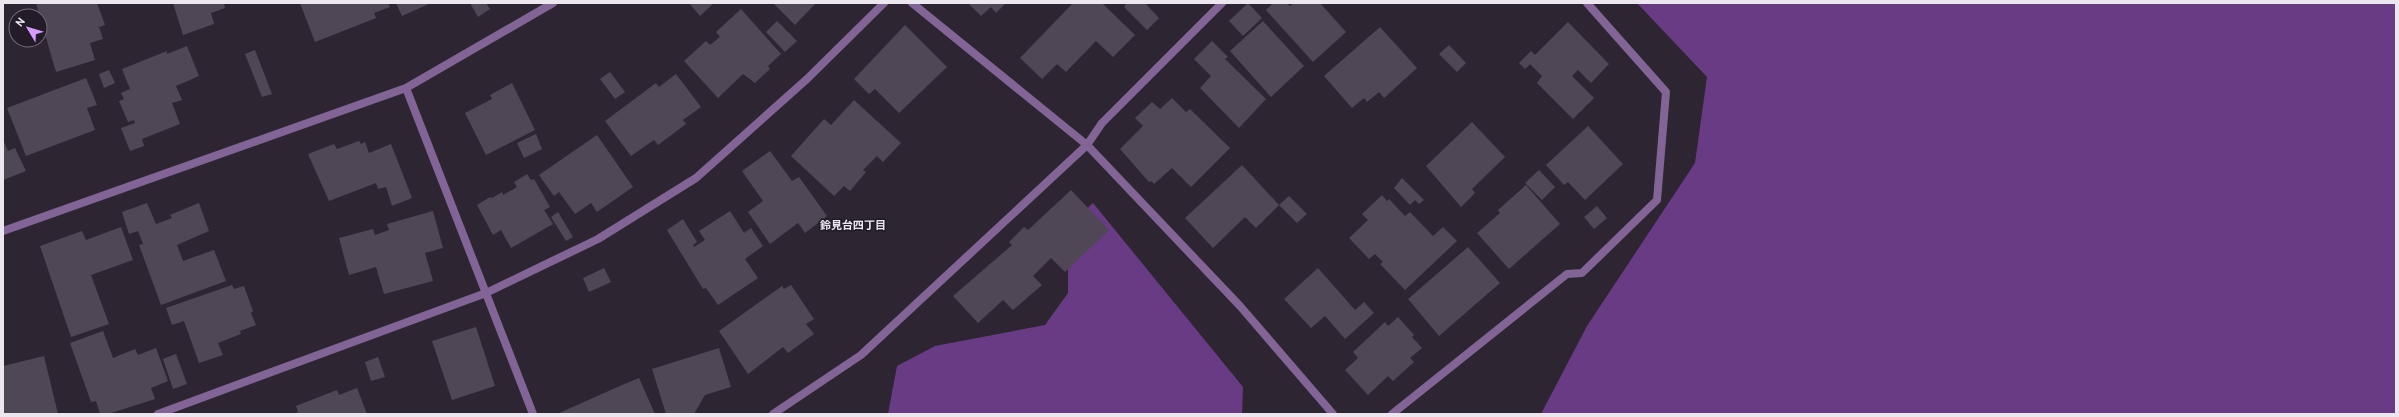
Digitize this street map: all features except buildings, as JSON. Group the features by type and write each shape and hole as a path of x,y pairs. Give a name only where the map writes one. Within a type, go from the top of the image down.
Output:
{"street":[{"path":"3,231 406,88 553,3"},
{"path":"158,414 486,293 598,239 696,178 807,78 884,3"},
{"path":"912,3 1087,145 1240,306 1333,414"},
{"path":"773,414 862,355 1087,145 1102,123 1222,3"},
{"path":"1392,414 1567,274 1582,272 1656,200 1666,92 1587,3"},
{"path":"406,88 533,414"}],"shaded area":[{"path":"1637,3 2396,3 2396,414 1541,414 1587,326 1695,163 1707,77"},
{"path":"1093,203 1243,387 1242,414 888,414 897,366 935,346 1045,325 1068,293 1068,226"}],"district":[{"name":"鈴見台四丁目","path":"853,226"}]}
